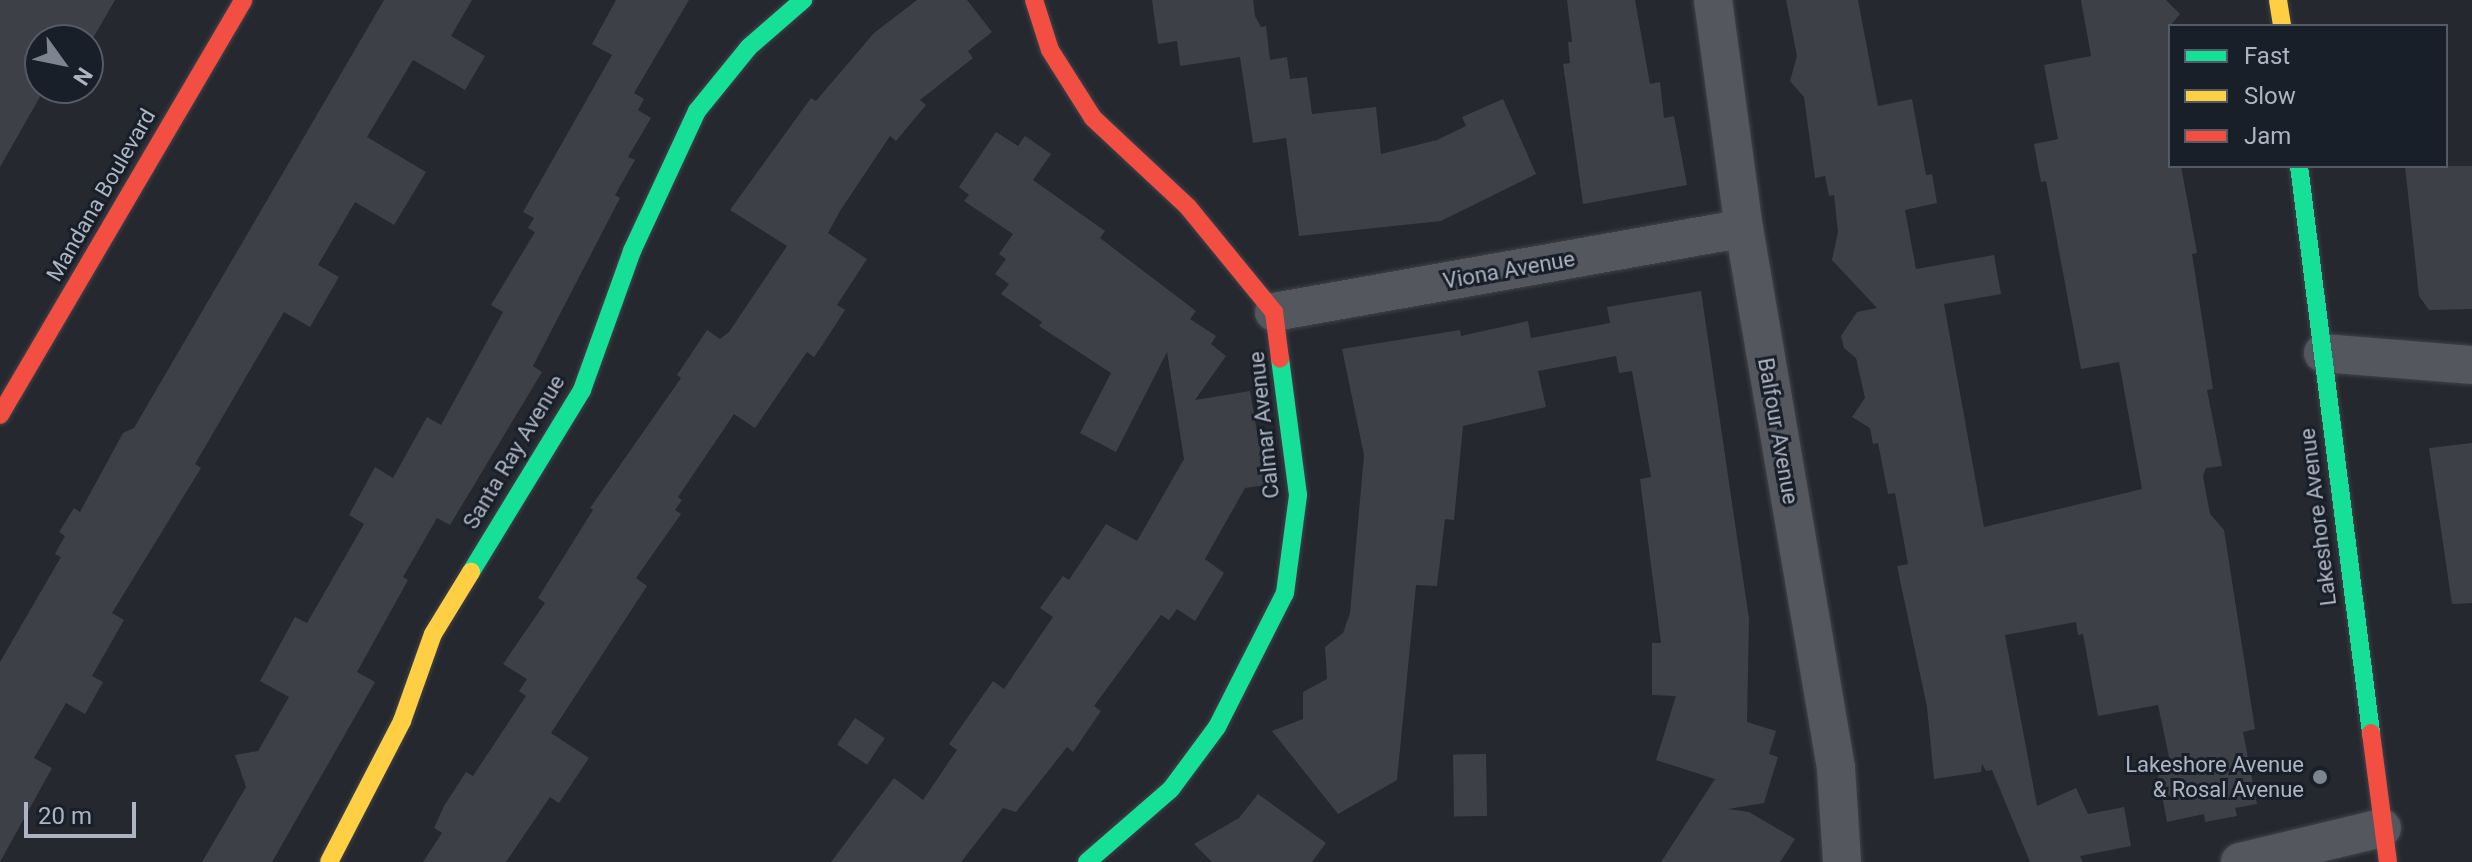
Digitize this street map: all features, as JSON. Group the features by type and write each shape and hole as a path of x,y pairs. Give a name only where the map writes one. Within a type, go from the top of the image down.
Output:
{"street":[{"name":"Mandana Boulevard","path":"0,415 243,0"},
{"name":"Santa Ray Avenue","path":"329,862 402,721 433,634 582,390 632,251 697,111 749,47 803,0"},
{"path":"1034,0 1050,50 1093,118 1188,207 1274,312"},
{"name":"Balfour Avenue","path":"1713,0 1744,228 1836,768 1842,862"},
{"path":"2278,0 2282,24"},
{"name":"Lakeshore Avenue","path":"2299,168 2385,845"},
{"name":"Viona Avenue","path":"1274,312 1744,228"},
{"name":"Calmar Avenue","path":"1087,862 1171,789 1217,727 1285,593 1298,495 1274,312"},
{"path":"2323,353 2472,365"},
{"path":"2240,862 2385,845"}],"building":[{"path":"0,0 115,0 101,24 24,24 24,104 36,104 0,167"},
{"path":"384,0 472,0 451,36 485,56 465,90 413,60 367,137 426,172 394,225 355,202 318,265 339,277 310,327 284,312 195,464 201,468 112,613 124,620 92,676 103,682 85,714 66,703 34,758 52,768 0,862 0,662 61,557 55,554 65,536 59,532 74,508 80,512 123,433 134,428"},
{"path":"616,0 689,0 634,93 644,99 638,110 651,118 628,157 635,160 615,195 620,198 533,366 542,372 450,525 437,518 403,577 408,580 357,672 375,682 272,862 202,862 246,787 235,755 258,751 289,697 260,681 295,617 307,623 364,524 349,515 375,467 393,478 427,417 441,425 503,312 491,305 535,232 528,228 534,218 523,212 612,55 592,44"},
{"path":"917,0 967,0 992,32 968,51 973,58 920,100 926,105 896,141 890,136 828,233 867,259 837,305 845,310 823,344 814,357 807,352 755,428 734,414 678,497 682,500 675,510 681,514 636,578 647,586 551,733 589,758 559,803 550,797 506,862 423,862 442,833 434,828 444,806 466,772 473,776 526,696 519,691 527,679 503,664 545,603 538,598 593,510 590,508 681,378 677,375 707,330 720,339 729,332 787,246 730,210 811,98 816,101 874,33"},
{"path":"1152,0 1253,0 1255,16 1261,27 1266,26 1270,60 1287,57 1290,79 1307,77 1312,114 1376,107 1381,154 1437,140 1466,126 1462,117 1503,99 1536,174 1441,221 1299,236 1286,138 1253,143 1240,57 1180,66 1177,41 1158,44"},
{"path":"1567,0 1635,0 1650,84 1660,82 1664,118 1674,116 1687,185 1583,204 1563,64 1570,63 1568,42 1572,42"},
{"path":"1786,0 1858,0 1878,106 1912,99 1926,175 1932,174 1937,203 1905,210 1916,269 1994,255 2001,294 1944,304 1984,527 2142,489 2119,362 2081,369 2046,181 2041,182 2034,144 2058,139 2044,65 2091,56 2081,0 2166,0 2180,14 2168,24 2168,168 2181,168 2197,253 2192,254 2213,389 2207,390 2222,466 2206,468 2203,476 2210,514 2224,530 2255,729 2243,732 2257,804 2235,808 2237,816 2205,822 2204,814 2167,822 2158,774 2172,771 2158,705 2098,716 2083,634 2078,635 2076,622 2005,635 2037,806 2076,788 2088,814 2124,807 2131,846 2080,856 2083,862 2030,862 1992,770 1986,771 1982,764 1981,772 1934,779 1927,707 1897,566 1908,564 1895,493 1888,494 1878,443 1873,444 1870,428 1852,417 1865,398 1856,358 1844,348 1841,336 1857,312 1877,308 1832,260 1838,232 1834,195 1829,196 1825,176 1815,178 1804,97 1790,81 1797,56"},
{"path":"996,132 1018,146 1025,136 1051,154 1033,180 1105,231 1100,238 1196,311 1190,319 1216,336 1211,344 1226,356 1195,400 1250,391 1266,485 1245,488 1205,559 1224,573 1195,621 1177,609 1169,620 1161,615 1094,706 1101,711 1073,752 1067,747 1016,812 1003,808 961,862 831,862 894,778 923,800 957,750 949,744 993,681 1004,689 1053,617 1040,608 1063,576 1069,580 1106,524 1137,541 1184,459 1167,352 1116,452 1080,433 1111,373 1039,326 1042,322 1001,294 1009,284 995,274 1006,259 999,254 1013,234 964,201 969,195 959,187"},
{"path":"2472,166 2472,309 2429,310 2419,296 2405,168"},
{"path":"1701,291 1749,619 1747,722 1776,731 1769,754 1778,757 1764,803 1728,809 1749,812 1795,839 1780,862 1661,862 1715,779 1656,760 1676,696 1652,695 1652,643 1661,643 1640,479 1651,477 1632,371 1619,373 1616,356 1538,371 1546,407 1463,426 1454,520 1445,519 1437,586 1416,585 1397,780 1338,814 1272,731 1303,719 1303,692 1327,679 1325,647 1343,633 1350,613 1364,455 1342,349 1460,330 1461,336 1528,321 1531,338 1610,323 1607,307"},
{"path":"2472,443 2472,603 2452,604 2429,448"},
{"path":"855,718 885,738 867,765 837,745"},
{"path":"1486,754 1487,816 1454,817 1453,755"},
{"path":"1258,794 1326,843 1312,862 1212,862 1194,844 1239,818"}],"traffic: fast":[{"path":"471,572 582,390 632,251 697,111 749,47 803,0"},
{"path":"2299,168 2371,733"},
{"path":"1087,862 1171,789 1217,727 1285,593 1298,495 1280,359"}],"traffic: slow":[{"path":"2278,0 2282,24"},
{"path":"329,862 402,721 433,634 471,572"}],"traffic: jam":[{"path":"0,415 243,0"},
{"path":"1034,0 1050,50 1093,118 1188,207 1274,312 1280,359"},
{"path":"2371,733 2388,862"}],"place":[{"name":"Lakeshore Avenue & Rosal Avenue","path":"2320,777"}]}
